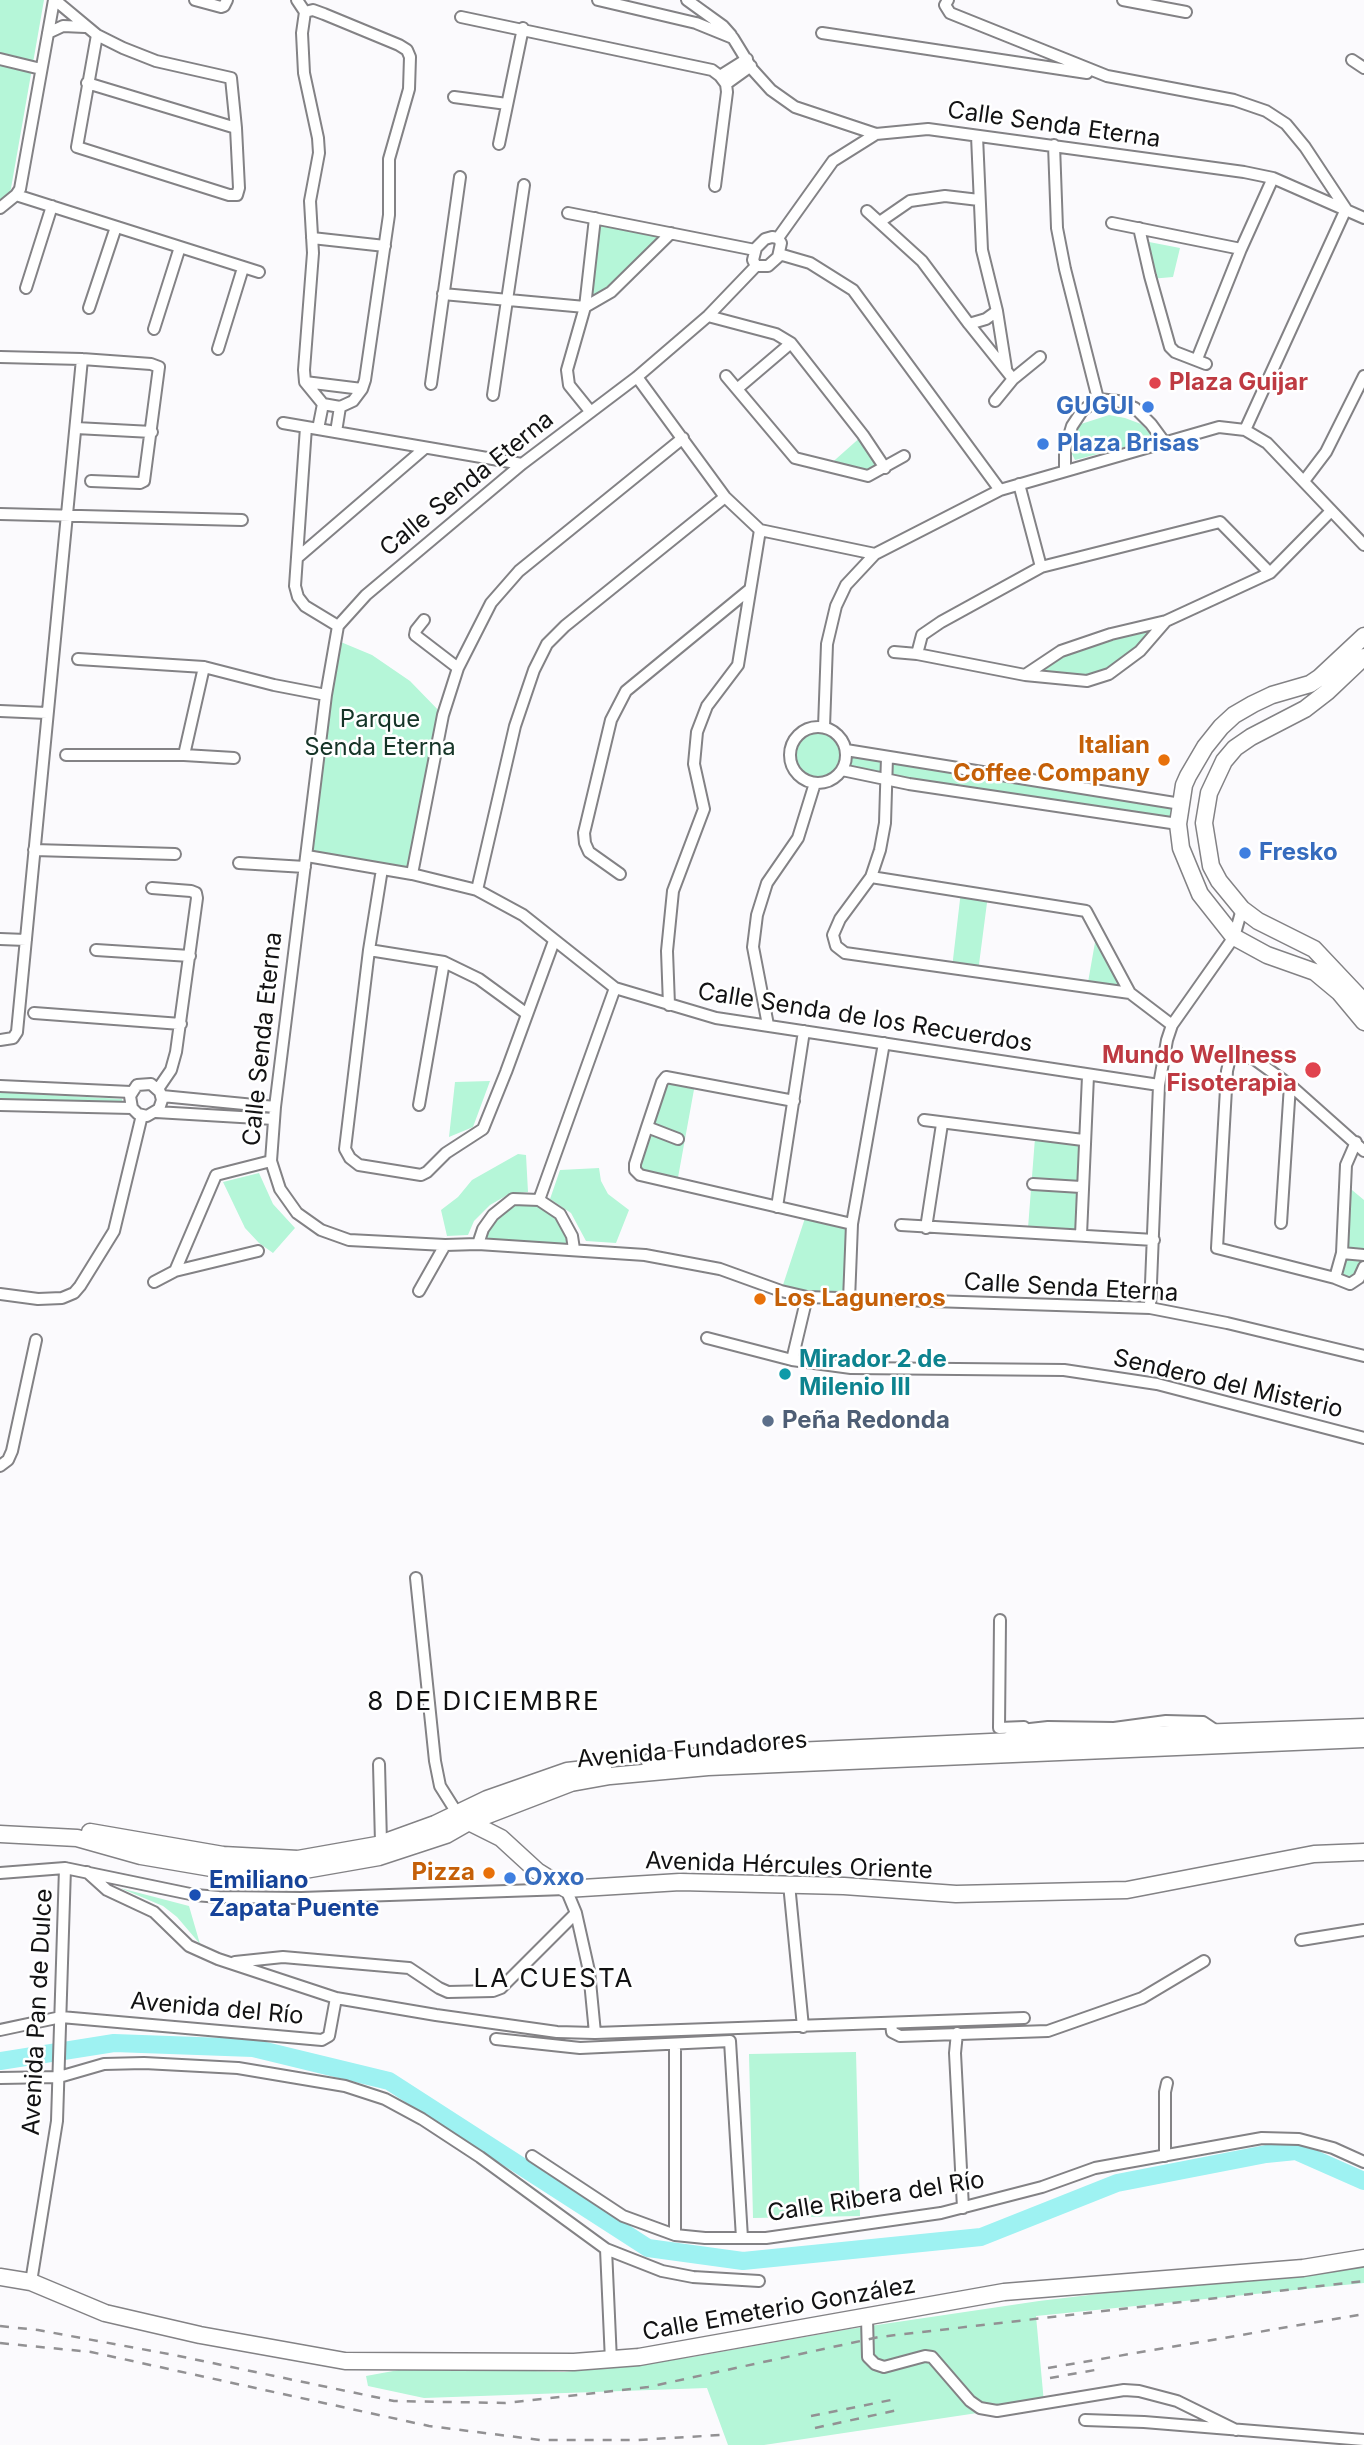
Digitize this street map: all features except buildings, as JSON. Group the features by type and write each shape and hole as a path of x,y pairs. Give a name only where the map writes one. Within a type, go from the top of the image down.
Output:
{"street":[{"path":"0,208 20,189 54,0 97,36 156,61 231,78 236,128 239,188 237,195 78,148 76,144 97,36"},
{"path":"195,0 220,7 228,0"},
{"path":"297,0 305,12 302,33 304,73 319,153 310,201 312,238 305,382 323,404 340,407 352,401 362,389 389,215 389,159 409,89 410,57 407,50 399,45 324,13 313,10 305,12"},
{"path":"598,0 696,23 733,37"},
{"path":"687,0 723,26 771,90 795,107 876,134"},
{"path":"948,0 945,5 950,13 1107,76"},
{"path":"1123,0 1186,12"},
{"path":"461,17 712,70 723,80 727,92 715,186"},
{"path":"48,33 63,26 86,27"},
{"path":"499,144 523,28"},
{"path":"821,33 1107,76 1234,100 1266,111 1286,124 1346,209 1245,430"},
{"path":"0,59 41,69"},
{"path":"1352,60 1364,68"},
{"path":"723,80 749,63"},
{"path":"87,83 236,128"},
{"path":"454,97 507,104"},
{"name":"Calle Senda Eterna","path":"778,238 832,161 876,134 928,129 1244,172 1273,178 1364,218"},
{"path":"977,136 982,250 997,311 1006,368"},
{"path":"1054,145 1057,228 1098,399"},
{"path":"430,384 460,177"},
{"path":"1139,228 1170,347 1175,352 1201,362 1241,249 1273,178"},
{"path":"493,395 524,185"},
{"path":"16,195 259,272"},
{"path":"881,221 910,201 945,195 979,200"},
{"path":"26,288 52,206"},
{"path":"867,211 922,261 1013,379"},
{"path":"568,213 755,250"},
{"path":"590,411 569,385 567,370 585,307 595,218"},
{"path":"1112,223 1241,249"},
{"path":"89,308 116,227"},
{"path":"443,294 585,307 611,292 671,233"},
{"path":"312,238 385,246"},
{"path":"778,238 781,243 774,262 768,266 755,266 755,250 765,239 778,238"},
{"path":"154,329 180,247"},
{"path":"779,254 810,263 853,290 1000,490"},
{"name":"Calle Senda Eterna","path":"755,266 708,316 637,377 522,464 366,595 338,626 326,695 275,1107 271,1161 280,1189 297,1213 321,1230 349,1240 478,1244 645,1255 720,1269 781,1291 807,1297 1150,1308 1227,1323 1364,1356"},
{"path":"218,349 243,268"},
{"path":"969,324 986,319 997,311"},
{"path":"708,316 776,334 791,343 863,435 885,468"},
{"path":"737,389 791,343"},
{"path":"0,357 82,359 151,364 159,367 152,432 142,483 91,481"},
{"path":"995,401 1013,379 1040,357"},
{"path":"0,1040 13,1038 17,1032 82,359"},
{"path":"726,376 795,458 864,476 885,468 904,456"},
{"path":"1304,481 1326,452 1364,376"},
{"path":"637,377 725,497 760,530 875,554"},
{"path":"305,382 362,389"},
{"path":"1065,471 1065,449 1072,426 1082,411 1098,399 1118,401 1135,408 1165,443"},
{"path":"318,429 323,404"},
{"path":"336,432 340,407"},
{"path":"284,423 522,464"},
{"path":"306,427 295,586 298,597 305,606 338,626"},
{"path":"824,727 827,644 836,606 846,585 875,554 1000,490 1219,427 1245,430 1267,443 1364,544"},
{"path":"76,428 152,432"},
{"path":"412,874 443,715 458,668 491,603 519,571 683,438"},
{"path":"298,558 425,447"},
{"path":"1019,484 1041,566"},
{"path":"477,890 515,726 534,670 548,644 565,626 725,497"},
{"path":"1025,675 1061,651 1111,634 1166,621 1270,573 1331,511"},
{"path":"0,514 242,520"},
{"path":"917,654 922,635 1041,566 1220,522 1270,573"},
{"path":"669,1005 667,951 673,891 704,809 694,764 695,743 707,706 738,665 746,629 749,590 760,530"},
{"path":"620,874 590,852 585,844 584,833 611,720 626,691 749,590"},
{"path":"424,620 415,635 458,668"},
{"path":"894,652 1025,675 1087,681 1109,674 1140,651 1166,621"},
{"path":"1364,636 1310,684 1263,699 1226,722 1203,750 1185,782 1178,824 1187,867 1208,906 1234,937 1267,955 1315,972 1339,992 1364,1022"},
{"path":"1187,867 1198,877 1205,879 1209,876 1204,823 1209,793 1223,763 1234,748 1305,709 1364,657"},
{"path":"78,659 204,667 326,695"},
{"path":"184,755 204,667"},
{"path":"0,711 47,713"},
{"path":"1226,722 1226,738 1230,741 1249,738"},
{"path":"814,727 824,727 839,734 846,750 842,770 829,781 815,783 795,772 790,753 797,735 814,727"},
{"path":"1203,750 1220,743 1224,747 1223,763"},
{"path":"846,750 1181,804"},
{"path":"66,755 184,755 234,758"},
{"path":"887,757 885,823 880,850 871,877 840,919 833,935 836,946 845,953 1130,993"},
{"path":"842,770 885,780 1178,824"},
{"path":"1038,803 1042,782"},
{"path":"768,1025 753,947 757,915 767,883 798,838 815,783"},
{"path":"34,849 174,854"},
{"path":"1209,858 1219,881 1242,909 1258,921 1314,949 1364,1002"},
{"name":"Calle Senda de los Recuerdos","path":"239,863 306,862 382,869 477,890 523,915 615,988 716,1018 1159,1085"},
{"path":"382,869 369,950 345,1149 350,1158 359,1165 421,1175 446,1153 483,1129 554,941"},
{"path":"871,877 1086,911 1130,993 1172,1025"},
{"path":"152,887 186,890 196,893 197,898 176,1052 160,1092 161,1105 156,1112"},
{"path":"1208,906 1207,892 1210,888 1216,887 1229,895"},
{"path":"1150,1308 1159,1085 1167,1040 1172,1025 1234,937 1242,909"},
{"path":"0,939 26,940"},
{"path":"96,950 190,956"},
{"path":"369,950 444,962 479,978 527,1014"},
{"path":"419,1105 444,962"},
{"path":"538,1200 615,988"},
{"path":"34,1013 181,1024"},
{"path":"777,1207 804,1031"},
{"path":"849,1300 852,1224 884,1043"},
{"path":"1364,1151 1290,1085 1254,1059 1239,1054 1230,1058 1227,1071 1217,1248 1346,1283 1354,1284 1364,1267"},
{"path":"1081,1235 1083,1140 1088,1076"},
{"path":"794,1101 666,1077 635,1164 637,1173 852,1224"},
{"path":"132,1108 129,1100 131,1092 138,1085 146,1083 160,1092 201,1100 275,1107"},
{"path":"1281,1223 1290,1085"},
{"path":"0,1086 131,1092"},
{"path":"200,1115 201,1100"},
{"path":"0,1105 132,1108 142,1115 156,1112 274,1119"},
{"path":"0,1294 38,1299 62,1298 74,1293 80,1286 114,1231 142,1115"},
{"path":"924,1120 1083,1140"},
{"path":"926,1228 942,1124"},
{"path":"647,1127 678,1139"},
{"path":"1335,1278 1342,1253 1346,1164 1356,1142"},
{"path":"175,1271 216,1175 271,1161"},
{"path":"1033,1184 1081,1187"},
{"path":"478,1244 483,1229 493,1215 513,1199 538,1200 560,1214 572,1236 574,1249"},
{"path":"901,1225 1154,1240"},
{"path":"419,1291 445,1245"},
{"path":"154,1282 175,1271 258,1251"},
{"path":"1342,1253 1364,1255"},
{"path":"792,1360 807,1297"},
{"name":"Sendero del Misterio","path":"708,1338 792,1360 851,1368 1064,1370 1157,1384 1364,1438"},
{"path":"1,1465 12,1451 36,1340"},
{"path":"416,1578 435,1761 440,1786 462,1818 501,1838 537,1871 566,1889 576,1913 589,1971 594,2033"},
{"path":"1000,1620 999,1728 1114,1728 1166,1721 1203,1722 1218,1732"},
{"path":"1002,1741 1021,1730 1048,1727"},
{"name":"Avenida Fundadores","path":"0,1834 78,1838 141,1856 223,1870 299,1871 379,1857 446,1835 462,1818 487,1799 567,1771 709,1755 1364,1727"},
{"name":"Avenida Fundadores","path":"0,1824 66,1828 236,1856 298,1859 382,1843 435,1824 506,1806 571,1783 610,1776 708,1767 1364,1739"},
{"path":"379,1764 382,1843"},
{"path":"501,1838 506,1806"},
{"name":"Avenida Hércules Oriente","path":"0,1873 65,1868 195,1895 301,1898 566,1889 680,1882 845,1886 956,1894 1126,1890 1314,1854 1364,1852"},
{"name":"Avenida Pan de Dulce","path":"31,2282 58,2121 65,1868"},
{"path":"86,1872 107,1890 154,1912 189,1946 218,1959 336,1998 556,2032 803,2027 1024,2018"},
{"path":"789,1884 803,2027"},
{"path":"233,1962 283,1957 409,1968 448,1992 493,1991 501,1988 576,1913"},
{"path":"1301,1940 1364,1930"},
{"path":"891,2023 892,2032 900,2036 1048,2031 1142,1998 1204,1961"},
{"name":"Avenida del Río","path":"0,2030 61,2021 322,2040 329,2036 336,1998"},
{"path":"957,2034 955,2053 963,2208"},
{"path":"496,2039 580,2048 730,2041 742,2238"},
{"path":"675,2044 675,2235"},
{"path":"0,2078 59,2077 104,2064 144,2063 238,2068 345,2086 385,2099 422,2119 480,2157 606,2249 672,2273 760,2281"},
{"path":"1165,2156 1167,2083"},
{"name":"Calle Ribera del Río","path":"532,2156 623,2216 675,2235 705,2238 766,2238 941,2213 1035,2189 1095,2168 1262,2138 1299,2139 1333,2148 1364,2162"},
{"path":"606,2249 611,2361"},
{"name":"Calle Emeterio González","path":"0,2277 31,2282 105,2313 200,2335 345,2361 611,2361 1004,2292 1303,2268 1364,2258"},
{"path":"867,2318 868,2357 875,2364 884,2367 925,2356 932,2357 980,2409 997,2411 1124,2390 1139,2391 1178,2401 1236,2430"},
{"path":"1085,2420 1144,2422 1345,2441 1364,2440"}],"green space":[{"path":"0,0 44,0 10,194 0,201"},
{"path":"595,218 671,233 611,292 585,307"},
{"path":"1144,241 1180,248 1173,277 1150,279"},
{"path":"1109,415 1141,424 1155,439 1075,460 1071,452 1075,432 1081,424"},
{"path":"863,435 885,468 868,476 827,467"},
{"path":"1166,621 1140,651 1087,681 1025,675 1061,651"},
{"name":"Parque Senda Eterna","path":"336,640 372,655 410,681 443,715 412,874 307,856"},
{"path":"814,727 824,727 839,734 846,750 1181,804 1178,824 842,770 829,781 815,783 795,772 790,753 797,735"},
{"path":"961,891 988,895 978,972 952,968"},
{"path":"1097,931 1130,993 1087,988"},
{"path":"490,1081 473,1127 449,1137 455,1082"},
{"path":"662,1082 695,1084 677,1183 640,1175 635,1164"},
{"path":"0,1092 122,1099 123,1105 0,1099"},
{"path":"1035,1138 1081,1144 1078,1230 1028,1228"},
{"path":"518,1154 526,1155 528,1192 509,1194 490,1205 474,1221 468,1235 447,1236 441,1210 458,1197 472,1180"},
{"path":"599,1168 601,1181 608,1194 629,1210 616,1243 586,1241 571,1213 550,1199 560,1170"},
{"path":"259,1173 273,1204 295,1228 273,1253 245,1228 223,1182"},
{"path":"1346,1185 1364,1200 1364,1267 1359,1278 1335,1278"},
{"path":"513,1199 539,1200 560,1214 574,1249 478,1244 483,1229"},
{"path":"806,1215 852,1224 849,1300 781,1291"},
{"path":"120,1888 189,1906 200,1944 177,1917 163,1906"},
{"path":"856,2052 860,2216 753,2218 749,2054"},
{"path":"1364,2266 1364,2283 1036,2316 1044,2403 764,2445 728,2445 707,2388 424,2398 368,2386 366,2376 415,2367 564,2372 692,2357 850,2329 1039,2301"}],"waterway":[{"path":"0,2061 114,2043 253,2048 389,2081 648,2248 743,2261 981,2237 1117,2183 1266,2154 1296,2151 1364,2181"}],"railway":[{"path":"0,2326 38,2330 174,2355 394,2401 505,2403 648,2387 879,2337 1364,2281"},
{"path":"1048,2368 1364,2314"},
{"path":"0,2343 91,2352 429,2426 540,2440 638,2440 720,2435"},
{"path":"1050,2378 1095,2370"},
{"path":"811,2416 896,2399"},
{"path":"815,2428 898,2410"}],"place":[{"name":"Plaza Guijar","path":"1155,383"},
{"name":"GUGUI","path":"1148,407"},
{"name":"Plaza Brisas","path":"1043,444"},
{"name":"Italian Coffee Company","path":"1164,760"},
{"name":"Fresko","path":"1245,853"},
{"name":"Mundo Wellness Fisoterapia","path":"1313,1070"},
{"name":"Los Laguneros","path":"760,1299"},
{"name":"Mirador 2 de Milenio III","path":"785,1374"},
{"name":"Peña Redonda","path":"768,1421"},
{"name":"Pizza","path":"489,1873"},
{"name":"Oxxo","path":"510,1878"},
{"name":"Emiliano Zapata Puente","path":"195,1895"}],"district":[{"name":"8 DE DICIEMBRE","path":"484,1702"},
{"name":"LA CUESTA","path":"554,1979"}]}
